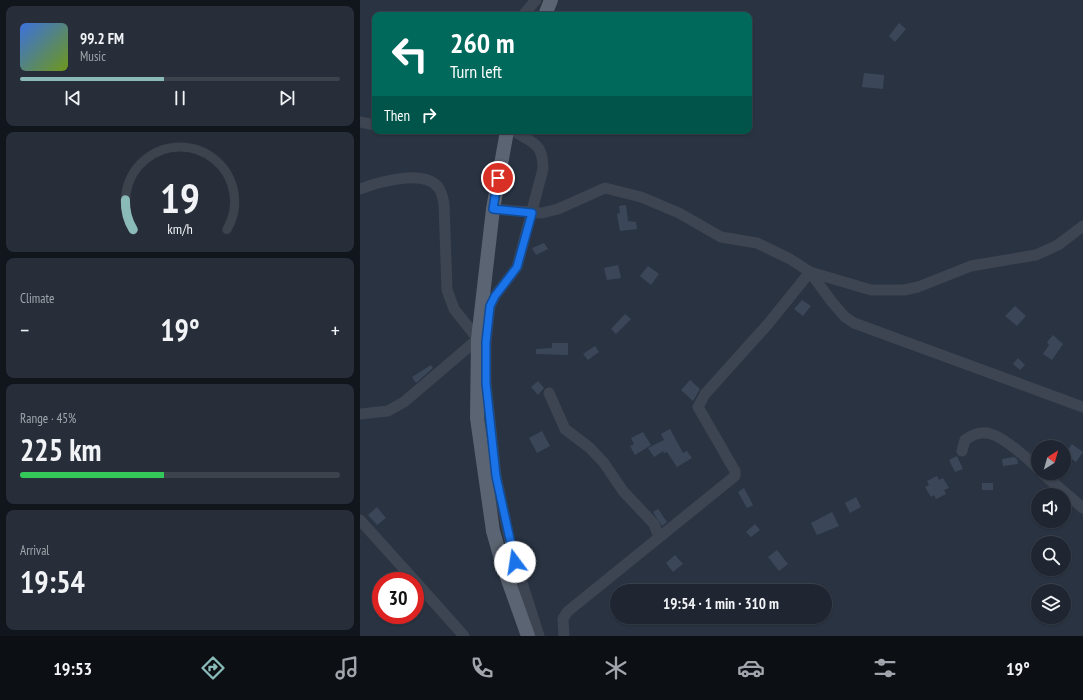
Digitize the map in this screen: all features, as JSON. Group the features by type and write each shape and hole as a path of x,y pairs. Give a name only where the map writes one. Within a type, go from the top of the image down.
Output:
{"main road":[{"path":"546,12 551,0"},
{"path":"506,134 493,209 478,339 477,418 493,531 502,566 528,636"}],"street":[{"path":"526,12 536,0"},
{"path":"360,122 372,125"},
{"path":"519,134 539,147 543,154 543,169 517,267 495,296 490,306 486,342 486,383 496,476 512,551 540,636"},
{"path":"360,189 387,181 414,177 426,179 438,186 443,195 444,204 447,290 454,309 478,339 404,402 388,410 360,414"},
{"path":"493,209 542,213 558,209 601,190 613,189 661,204 721,237 757,242 773,249 810,272 871,290 904,290 918,287 971,266 1036,255 1058,245 1083,226"},
{"path":"810,272 832,302 845,317 854,323 1083,407"},
{"path":"564,636 563,619 567,612 735,476 735,471 698,407 705,394 768,324 810,272"},
{"path":"549,393 565,429 590,448 604,463 623,491 654,524 659,537"},
{"path":"962,451 965,440 971,436 983,433 992,434 1026,456 1031,461"},
{"path":"1050,480 1083,508"},
{"path":"360,520 407,572"},
{"path":"424,591 464,636"}],"building":[{"path":"899,23 906,29 895,42 889,36"},
{"path":"864,73 884,75 883,89 862,87"},
{"path":"626,205 628,221 636,222 637,229 620,231 617,214 620,213 619,206"},
{"path":"544,243 548,249 536,255 532,248"},
{"path":"618,265 621,278 607,280 604,268"},
{"path":"648,266 659,274 651,285 640,276"},
{"path":"802,300 811,306 803,316 794,309"},
{"path":"1015,306 1026,316 1017,326 1005,316"},
{"path":"625,314 631,319 616,334 611,329"},
{"path":"1053,335 1063,344 1052,360 1043,354 1049,345 1047,342"},
{"path":"552,343 568,343 568,355 536,354 536,349 552,348"},
{"path":"595,346 599,352 588,360 583,354"},
{"path":"1018,358 1025,365 1020,370 1013,364"},
{"path":"431,365 433,368 416,383 412,377"},
{"path":"690,380 700,389 693,401 681,390"},
{"path":"538,381 544,388 538,395 531,387"},
{"path":"670,429 683,453 687,451 692,458 677,467 667,452 664,453 663,451 654,457 648,448 664,440 661,434"},
{"path":"542,431 550,446 537,453 529,438"},
{"path":"643,432 651,445 635,455 630,446 634,444 631,438"},
{"path":"1072,444 1083,452 1076,462 1071,458"},
{"path":"957,456 963,469 955,472 949,460"},
{"path":"1014,457 1017,459 1018,464 1003,466 1002,459"},
{"path":"937,476 939,480 943,478 949,488 944,490 946,494 936,499 934,495 931,497 925,487 929,485 927,481"},
{"path":"982,483 993,483 993,490 982,490"},
{"path":"744,488 753,505 747,508 738,492"},
{"path":"856,497 861,507 850,513 845,503"},
{"path":"377,507 386,518 377,525 368,515"},
{"path":"658,509 667,522 662,526 653,512"},
{"path":"832,512 839,526 817,535 811,523"},
{"path":"755,524 760,530 751,537 746,532"},
{"path":"777,550 788,564 779,571 768,557"},
{"path":"675,555 683,564 673,572 666,563"}],"route":[{"path":"498,178 493,209 532,213 522,253 515,272 495,296 490,306 486,342 488,412 496,476 515,562"}]}
